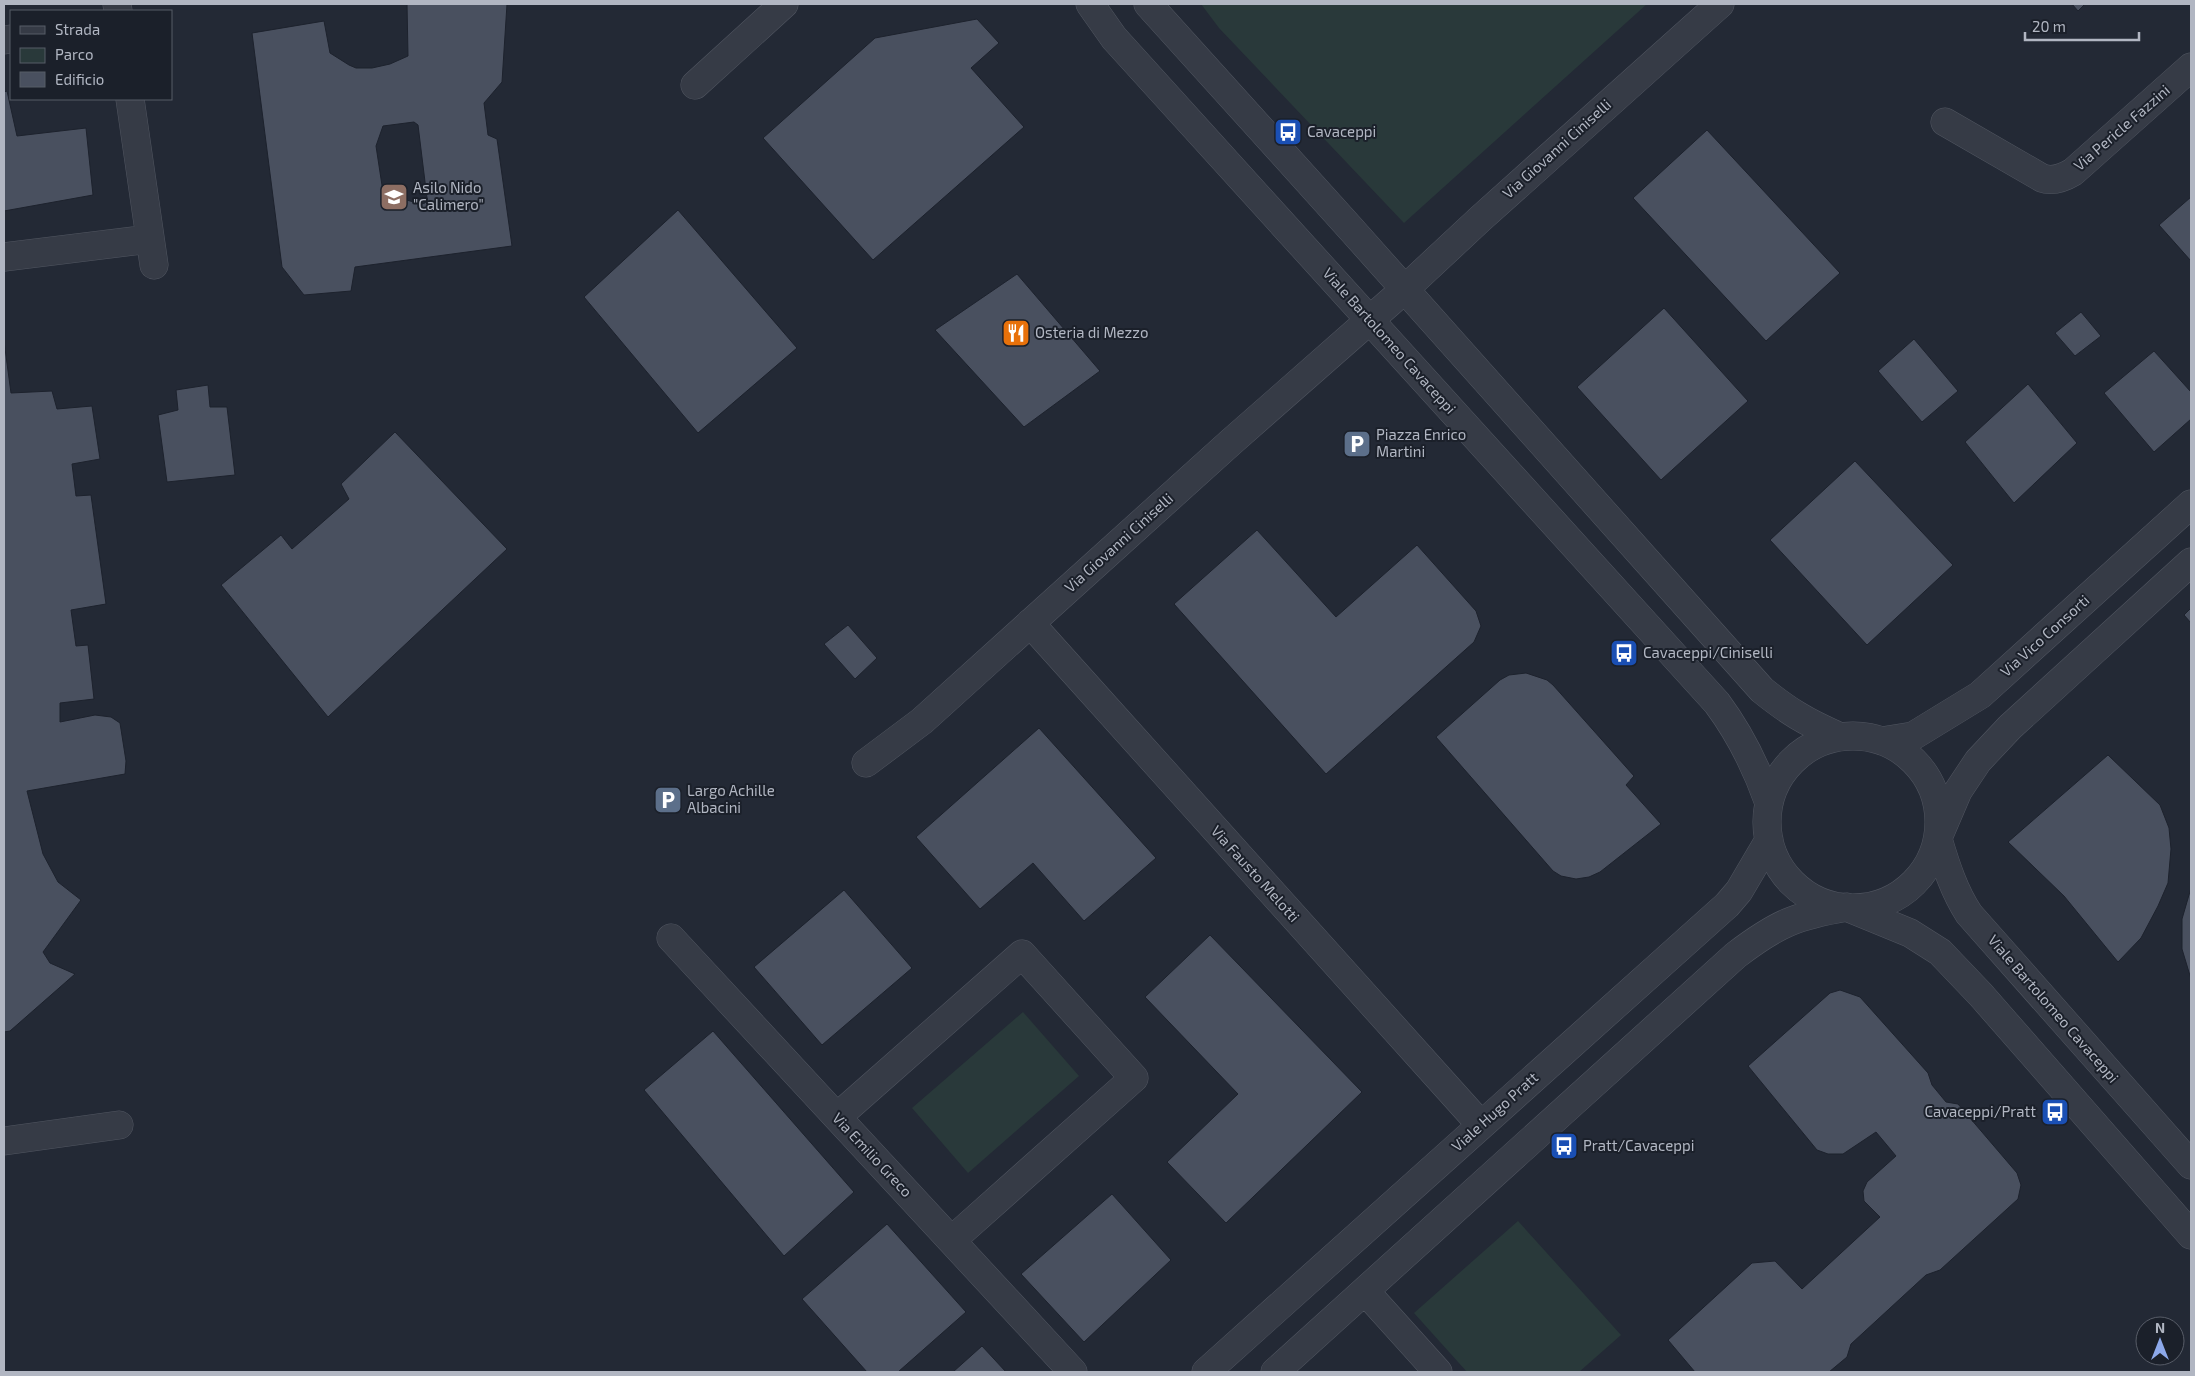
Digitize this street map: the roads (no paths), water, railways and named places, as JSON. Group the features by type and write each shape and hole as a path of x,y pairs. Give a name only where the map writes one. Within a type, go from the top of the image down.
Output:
{"street":[{"path":"695,85 783,4"},
{"name":"Viale Bartolomeo Cavaceppi","path":"1090,4 1114,38 1717,703 1737,731 1753,762 1768,803"},
{"path":"1148,4 1762,690 1804,721 1836,735"},
{"name":"Via Giovanni Ciniselli","path":"1405,290 1480,219 1715,8"},
{"name":"Via Pericle Fazzini","path":"1945,122 2042,178 2047,180 2060,178 2072,172 2191,67"},
{"path":"4,257 152,252 130,100"},
{"path":"1370,320 1405,290"},
{"name":"Via Giovanni Ciniselli","path":"866,763 922,721 1259,417 1370,320"},
{"name":"Via Vico Consorti","path":"1882,741 1913,736 1980,695 2191,504"},
{"path":"1274,1372 1736,955 1777,926 1799,917 1847,907 1875,905 1897,896 1917,879 1929,864 1958,791 1978,761 2010,727 2191,562"},
{"name":"Via Fausto Melotti","path":"1030,623 1481,1125"},
{"path":"1938,839 1938,810 1934,795 1916,764 1901,752 1882,741 1858,735 1836,735 1811,746 1792,761 1778,779 1768,803 1768,840 1780,868 1788,880 1799,890 1818,901 1847,907 1910,933 1940,952 1981,995 2191,1235"},
{"name":"Viale Bartolomeo Cavaceppi","path":"1938,839 1948,874 1959,899 1969,914 2191,1165"},
{"name":"Viale Hugo Pratt","path":"1206,1372 1727,905 1748,878 1768,840"},
{"name":"Via Emilio Greco","path":"671,938 1073,1372"},
{"path":"837,1117 1022,954 1134,1078 952,1240"},
{"path":"4,1141 119,1125"},
{"path":"1365,1291 1438,1372"}],"place":[{"name":"Cavaceppi","path":"1288,132"},
{"name":"Asilo Nido \"Calimero\"","path":"394,197"},
{"name":"Osteria di Mezzo","path":"1016,333"},
{"name":"Piazza Enrico Martini","path":"1357,444"},
{"name":"Cavaceppi/Ciniselli","path":"1624,653"},
{"name":"Largo Achille Albacini","path":"668,800"},
{"name":"Cavaceppi/Pratt","path":"2055,1112"},
{"name":"Pratt/Cavaceppi","path":"1564,1146"}]}
